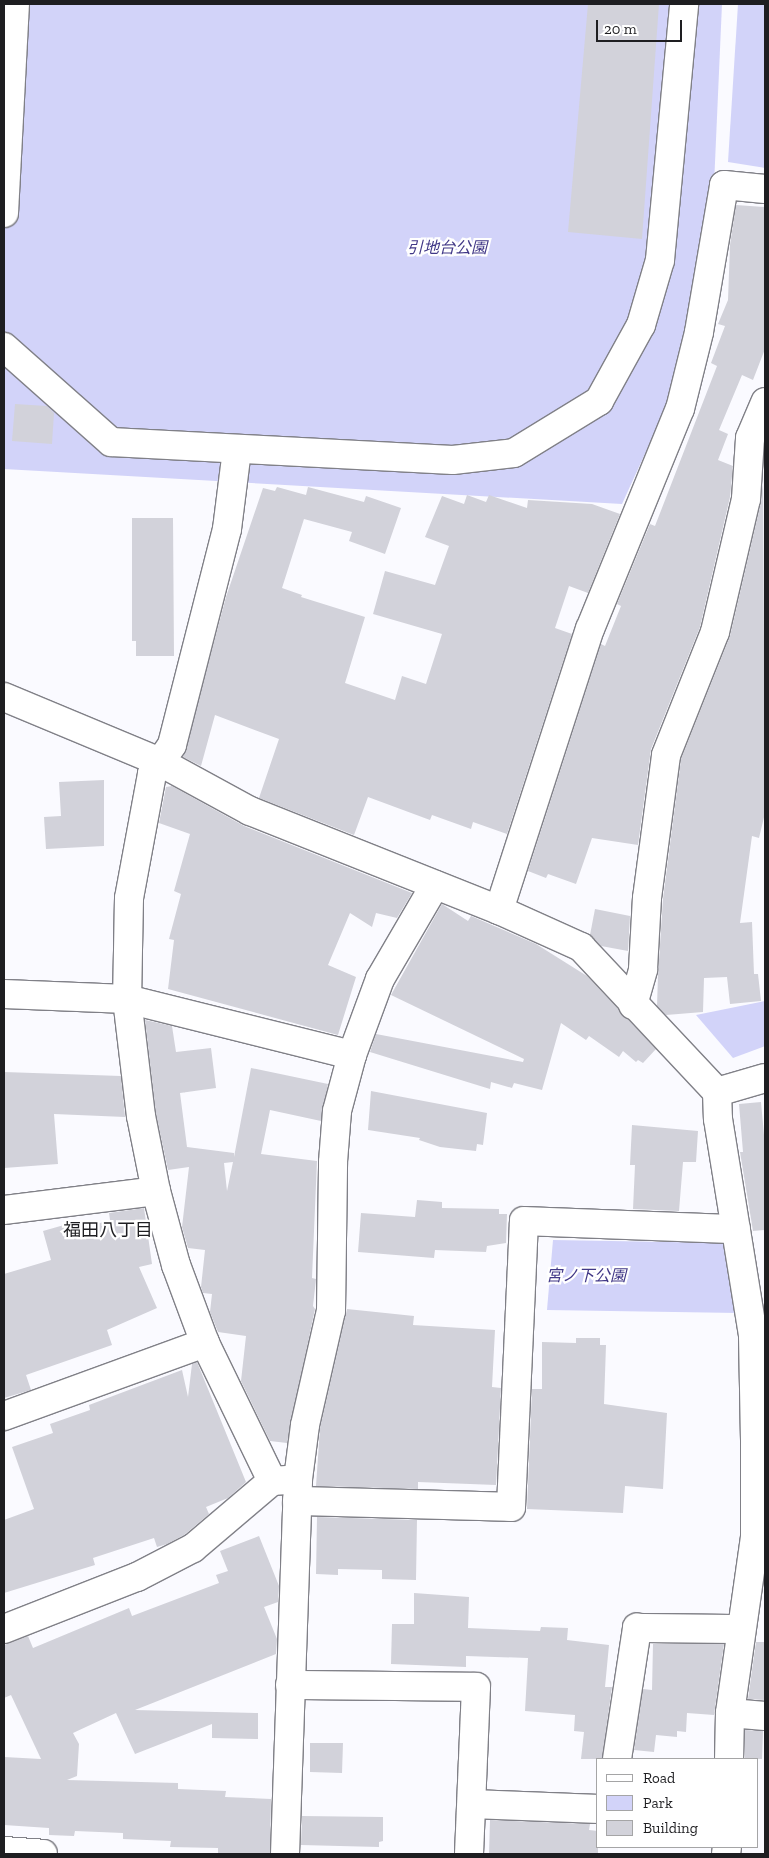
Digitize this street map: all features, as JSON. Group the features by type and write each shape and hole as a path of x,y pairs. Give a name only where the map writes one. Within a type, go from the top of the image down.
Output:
{"street":[{"path":"4,214 15,4"},
{"path":"4,347 111,442 453,460 514,453 598,401 641,325 660,260 684,4"},
{"path":"498,910 590,629 680,409 699,332 724,185 765,189"},
{"path":"633,1005 643,969 647,898 666,755 715,632 746,498 750,438 765,402"},
{"path":"237,450 234,489 227,529 172,745 152,774 129,898 126,999 141,1116 156,1191 176,1265 205,1343 289,1487"},
{"path":"4,697 160,762 250,811 498,910 581,947 633,1005 717,1092 718,1119 753,1336 760,1445 755,1537 740,1629 730,1713 728,1758"},
{"path":"285,1854 290,1685 289,1487 331,1311 333,1162 337,1111 352,1055 380,979 435,885"},
{"path":"4,994 126,999 352,1055"},
{"path":"717,1092 765,1078"},
{"path":"4,1210 156,1191"},
{"path":"4,1629 137,1577 193,1548 289,1487 511,1507 524,1221 736,1229"},
{"path":"4,1416 205,1343"},
{"path":"617,1758 637,1628 740,1629"},
{"path":"290,1685 476,1687 473,1804 469,1854"},
{"path":"730,1713 765,1716"},
{"path":"473,1804 596,1809"},
{"path":"4,1851 44,1854"}],"green space":[{"name":"引地台公園","path":"4,4 722,4 714,185 675,388 622,504 4,469"},
{"path":"738,4 765,4 765,168 728,162"},
{"path":"765,1001 765,1046 733,1058 696,1015"},
{"name":"宮ノ下公園","path":"553,1240 726,1243 738,1313 547,1310"}],"building":[{"path":"588,4 659,4 642,239 568,232"},
{"path":"736,205 765,207 765,349 753,380 742,375 719,430 728,434 718,460 733,466 730,497 700,627 651,749 638,845 592,838 576,884 548,874 546,878 528,871 601,644 605,646 621,606 617,604 650,524 655,526 717,366 711,363 725,326 718,324 728,300 730,245"},
{"path":"15,404 47,406 54,413 52,444 12,441"},
{"path":"763,478 765,813 759,838 752,836 740,923 752,922 754,974 758,974 761,1001 730,1004 727,977 704,978 703,1012 666,1015 657,1006 658,975 663,899 681,759 730,636 761,502"},
{"path":"277,487 306,495 308,487 364,502 366,496 401,508 385,554 349,541 352,532 304,519 282,588 302,595 301,597 365,617 345,683 395,700 402,676 426,684 442,634 373,614 385,571 435,585 449,546 425,537 442,496 464,504 467,495 486,502 489,495 527,508 528,500 592,504 620,514 588,593 569,586 555,628 572,634 507,834 473,822 471,829 432,815 430,820 368,797 354,835 259,798 279,739 215,715 201,766 183,757 226,597 263,488 275,491"},
{"path":"132,518 173,518 174,656 136,656 136,641 132,641"},
{"path":"104,780 104,846 46,849 44,817 61,816 59,782"},
{"path":"172,786 244,826 412,893 397,918 376,913 372,927 350,913 328,965 356,977 338,1035 168,989 174,940 169,939 181,894 174,891 190,834 159,823 166,787"},
{"path":"442,904 468,921 471,916 536,944 587,976 656,1049 643,1063 638,1060 636,1062 623,1051 619,1057 589,1036 586,1040 561,1023 542,1090 514,1083 512,1088 491,1082 490,1089 370,1052 376,1034 523,1062 524,1059 391,995"},
{"path":"595,909 630,916 628,951 601,946 590,935"},
{"path":"145,1020 172,1026 176,1052 211,1048 216,1088 180,1093 187,1147 234,1153 234,1157 251,1068 328,1084 321,1121 270,1110 261,1154 317,1161 312,1278 316,1279 313,1306 315,1309 287,1443 270,1441 241,1381 246,1336 218,1332 210,1312 212,1294 203,1293 201,1287 205,1250 188,1248 182,1227 189,1167 168,1170 156,1114","holes":["233,1162 227,1191 224,1163"]},
{"path":"4,1072 121,1076 125,1117 54,1114 58,1164 4,1168"},
{"path":"371,1091 487,1113 483,1145 477,1144 476,1151 440,1147 419,1140 420,1138 368,1130"},
{"path":"761,1102 765,1146 765,1230 753,1231 740,1152 743,1152 739,1104"},
{"path":"632,1125 698,1131 696,1162 683,1162 679,1211 633,1209 635,1165 630,1165"},
{"path":"417,1200 442,1202 442,1208 499,1209 499,1214 507,1214 506,1243 487,1246 486,1252 435,1250 434,1258 358,1252 361,1213 415,1217"},
{"path":"144,1208 152,1264 139,1267 157,1308 107,1330 112,1345 26,1375 31,1390 4,1398 4,1274 51,1260 43,1231 64,1225 66,1233 110,1220 109,1213"},
{"path":"347,1309 414,1316 413,1325 495,1330 492,1387 501,1388 496,1485 418,1482 418,1489 316,1486 320,1428"},
{"path":"576,1338 600,1338 600,1345 606,1345 604,1404 667,1413 663,1489 625,1486 623,1513 527,1509 532,1389 542,1389 542,1342 576,1343"},
{"path":"197,1362 246,1482 228,1498 206,1507 209,1514 184,1535 167,1544 157,1547 154,1538 93,1558 95,1565 4,1593 4,1520 34,1509 12,1447 53,1433 50,1424 90,1410 89,1405 182,1370 188,1397 192,1364"},
{"path":"317,1517 417,1520 416,1580 382,1579 382,1570 338,1569 338,1575 316,1574"},
{"path":"259,1536 279,1586 278,1602 264,1607 277,1639 276,1654 135,1710 258,1713 258,1739 212,1738 212,1724 135,1754 116,1713 73,1733 79,1744 77,1776 67,1780 178,1783 178,1789 226,1791 225,1797 271,1799 270,1854 218,1854 218,1848 170,1847 171,1841 123,1839 123,1833 75,1831 74,1836 49,1835 49,1828 4,1825 4,1757 41,1759 11,1695 4,1698 4,1645 28,1636 33,1648 129,1608 132,1616 219,1583 216,1575 228,1571 220,1551"},
{"path":"414,1593 469,1597 468,1628 540,1631 541,1627 568,1628 567,1640 609,1645 605,1687 612,1687 602,1758 581,1759 584,1732 574,1731 575,1715 525,1711 528,1658 466,1656 466,1667 391,1664 392,1624 414,1624"},
{"path":"756,1642 765,1642 765,1700 748,1699"},
{"path":"653,1644 724,1644 714,1715 687,1713 686,1732 677,1731 677,1737 656,1735 654,1752 634,1750 643,1689 652,1690"},
{"path":"745,1730 763,1731 762,1759 745,1758"},
{"path":"310,1743 343,1743 342,1773 310,1772"},
{"path":"302,1816 383,1817 383,1841 379,1842 379,1847 301,1845"},
{"path":"490,1820 590,1824 589,1830 596,1831 598,1854 489,1854"}],"district":[{"name":"福田八丁目","path":"108,1230"}]}
